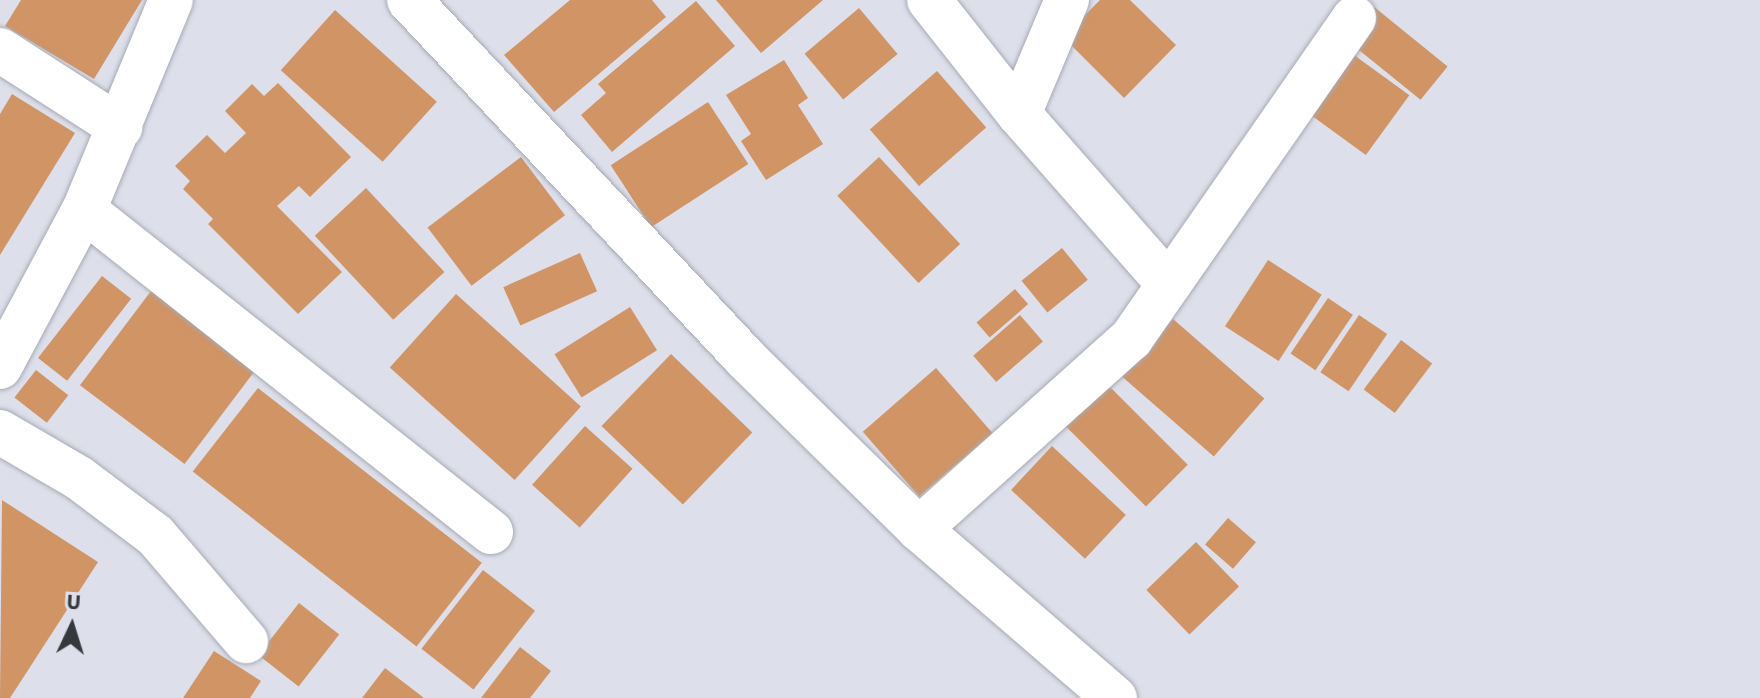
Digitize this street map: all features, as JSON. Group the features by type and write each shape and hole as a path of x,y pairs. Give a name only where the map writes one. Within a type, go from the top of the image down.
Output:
{"street":[{"path":"0,367 84,210 171,0"},
{"path":"409,0 744,357 919,529 1115,698"},
{"path":"929,0 1019,114 1169,285"},
{"path":"1019,114 1067,0"},
{"path":"919,529 1131,339 1354,18"},
{"path":"0,50 120,127"},
{"path":"84,210 491,532"},
{"path":"0,432 79,478 155,535 246,641"}],"building":[{"path":"21,0 142,0 94,79 5,26"},
{"path":"570,0 652,0 666,17 554,112 504,55"},
{"path":"716,0 823,0 761,53"},
{"path":"1100,0 1130,0 1176,45 1124,98 1063,37"},
{"path":"696,1 735,46 612,152 581,115 606,93 598,84"},
{"path":"1373,6 1448,66 1421,100 1346,39"},
{"path":"859,8 898,54 843,100 805,54"},
{"path":"335,10 437,102 383,162 281,70"},
{"path":"1343,47 1409,95 1366,155 1300,107"},
{"path":"784,60 808,98 798,105 823,144 766,180 741,141 751,134 726,95"},
{"path":"937,71 986,128 919,186 870,129"},
{"path":"278,83 351,157 310,197 299,186 277,206 342,272 298,314 208,224 213,219 183,189 190,181 175,166 207,135 225,153 246,133 225,111 252,84 264,96"},
{"path":"12,94 75,133 0,255 0,114"},
{"path":"708,102 748,164 651,227 611,165"},
{"path":"521,157 565,215 471,286 428,227"},
{"path":"879,157 960,244 918,283 837,196"},
{"path":"366,188 444,272 393,320 315,236"},
{"path":"1062,248 1088,280 1047,313 1022,281"},
{"path":"580,253 597,291 520,326 503,287"},
{"path":"1268,260 1322,295 1279,361 1225,326"},
{"path":"102,276 131,299 67,381 38,358"},
{"path":"157,283 262,362 185,464 80,385"},
{"path":"1015,289 1028,304 990,338 977,322"},
{"path":"456,294 581,406 515,480 390,368"},
{"path":"1328,298 1353,315 1315,370 1291,354"},
{"path":"630,307 657,350 582,397 555,354"},
{"path":"1020,315 1043,341 996,382 973,356"},
{"path":"1359,315 1387,334 1349,391 1320,372"},
{"path":"1173,319 1264,398 1214,456 1122,377"},
{"path":"1401,340 1432,363 1395,413 1364,390"},
{"path":"671,354 752,432 683,504 602,426"},
{"path":"936,368 992,433 919,497 863,432"},
{"path":"36,370 68,395 47,423 14,398"},
{"path":"1105,382 1188,465 1146,506 1063,424"},
{"path":"258,388 482,563 417,646 193,472"},
{"path":"585,426 633,469 580,528 532,485"},
{"path":"1052,446 1126,515 1085,559 1011,490"},
{"path":"2,500 98,562 10,698 0,698"},
{"path":"1228,518 1256,542 1233,569 1205,544"},
{"path":"1196,542 1239,587 1189,635 1146,590"},
{"path":"483,570 535,611 473,689 421,649"},
{"path":"299,603 339,634 299,686 258,655"},
{"path":"520,647 551,671 530,698 481,698"},
{"path":"214,651 261,681 250,698 183,698"},
{"path":"385,668 424,698 362,698"}]}
